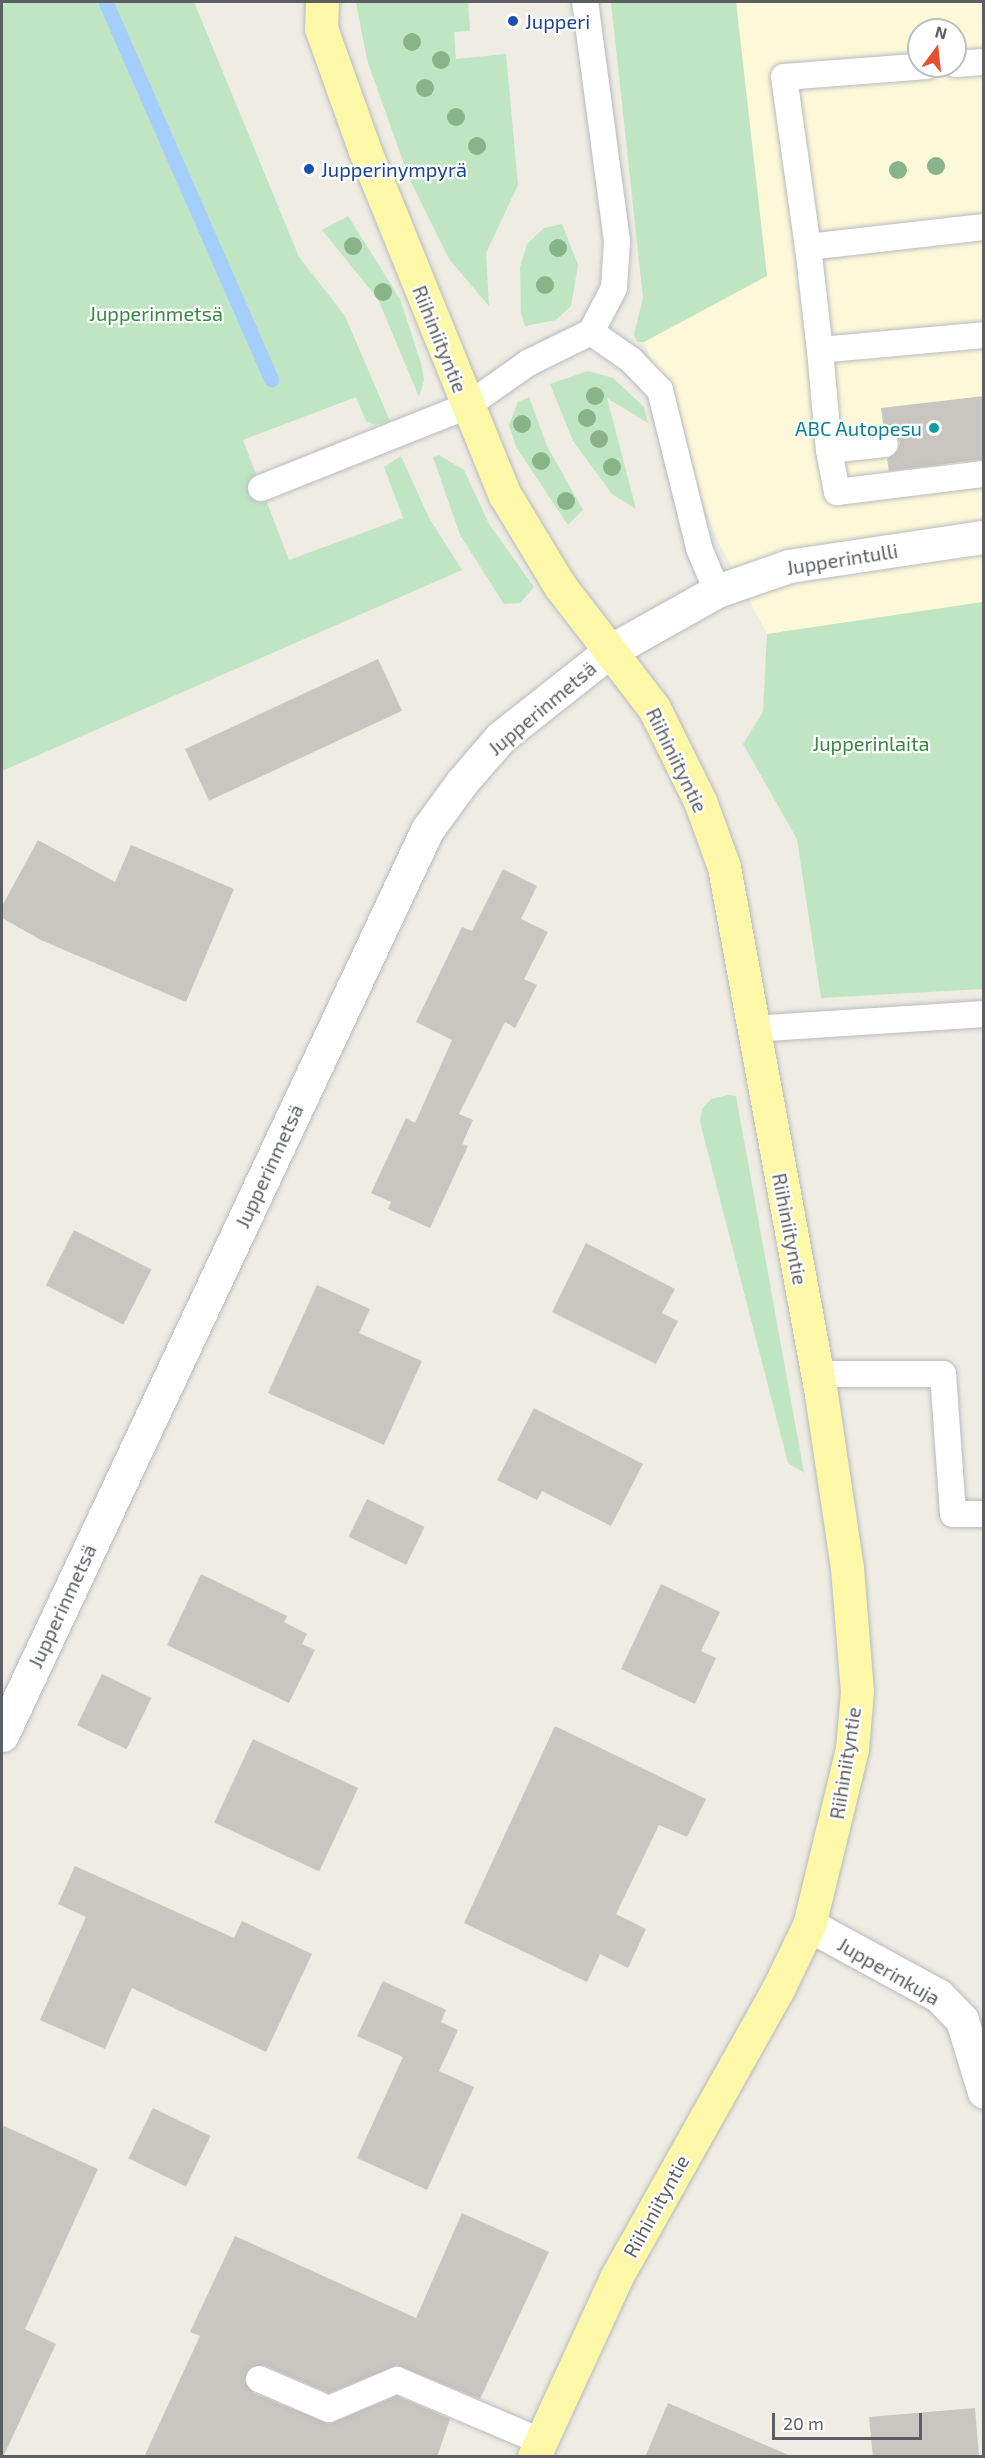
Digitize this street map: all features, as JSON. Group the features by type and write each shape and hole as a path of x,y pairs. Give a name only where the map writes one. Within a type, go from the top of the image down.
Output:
{"main road":[{"name":"Riihiniityntie","path":"298,2 321,15 365,151 505,495 560,586 654,708 700,801 724,867 818,1374 847,1568 857,1690 852,1749 840,1808 808,1925 778,1989 616,2278 537,2449"}],"street":[{"name":"Jupperintulli","path":"610,651 717,591 789,566 984,537"},
{"name":"Jupperinmetsä","path":"2,1735 427,830 501,737 610,651"},
{"name":"Jupperinkuja","path":"808,1925 939,1996 962,2020 984,2092"}],"lane":[{"path":"261,488 467,406 528,363 591,332 614,288 617,241 585,2"},
{"path":"967,63 984,62"},
{"path":"907,68 784,77 808,247 829,450 837,492 984,474"},
{"path":"808,247 984,227"},
{"path":"591,332 631,360 660,390 699,548 717,591"},
{"path":"820,350 984,335"},
{"path":"829,450 885,444"},
{"path":"753,1029 984,1014"},
{"path":"818,1374 943,1374 953,1514 984,1514"},
{"path":"259,2379 329,2409 397,2380 537,2449"}],"shaded area":[{"path":"736,2 983,2 983,602 767,634 716,537 644,342 767,276"}],"green space":[{"name":"Jupperinmetsä","path":"2,2 194,2 299,257 345,316 390,421 375,425 366,421 356,397 243,440 289,560 403,518 384,467 401,456 429,518 462,570 2,771"},
{"path":"356,2 468,2 470,31 454,32 456,59 506,54 518,185 486,253 489,306 449,259 409,178 367,60"},
{"path":"611,2 736,2 767,276 644,342 637,342 634,334 643,298"},
{"path":"348,216 400,299 421,363 424,380 419,397 378,299 322,230"},
{"path":"562,224 578,265 571,306 556,320 525,326 521,313 520,267 527,244 544,228"},
{"path":"588,371 613,378 644,407 648,423 607,398 636,509 612,494 573,441 550,384"},
{"path":"529,397 547,446 583,510 568,525 516,447 509,425 518,402"},
{"path":"439,455 464,470 489,524 534,587 520,603 504,604 460,535 433,457"},
{"name":"Jupperinlaita","path":"983,602 983,989 821,998 797,839 743,744 763,712 767,634"},
{"path":"728,1095 736,1096 804,1473 788,1463 700,1122 702,1109 711,1099"}],"building":[{"name":"ABC Autopesu","path":"984,396 984,459 889,471 887,459 898,451 900,442 892,431 884,429 881,408"},
{"path":"378,659 402,711 209,801 185,749"},
{"path":"38,840 115,882 131,845 234,889 186,1002 41,940 2,918 2,906"},
{"path":"503,869 537,886 521,919 548,932 524,979 537,985 515,1028 505,1022 459,1114 473,1120 462,1144 468,1146 430,1228 388,1209 391,1202 371,1193 406,1118 415,1123 452,1040 416,1022 462,927 472,931"},
{"path":"74,1230 152,1269 123,1325 46,1285"},
{"path":"586,1243 675,1289 662,1313 678,1321 656,1364 552,1312"},
{"path":"317,1285 370,1309 359,1333 422,1361 384,1445 268,1393"},
{"path":"534,1408 643,1464 611,1526 542,1491 537,1500 497,1480"},
{"path":"367,1499 425,1527 406,1565 349,1537"},
{"path":"201,1574 287,1616 284,1622 307,1634 302,1644 315,1650 289,1703 167,1645"},
{"path":"661,1584 720,1612 701,1651 716,1658 695,1704 621,1669"},
{"path":"102,1674 151,1698 126,1749 77,1725"},
{"path":"555,1726 706,1799 687,1837 659,1825 616,1914 646,1929 628,1968 600,1954 587,1982 464,1923"},
{"path":"253,1739 358,1788 319,1871 214,1822"},
{"path":"75,1866 234,1938 242,1921 312,1954 266,2052 132,1988 105,2049 40,2020 86,1917 58,1904"},
{"path":"383,1981 446,2010 441,2022 458,2030 439,2071 474,2087 427,2190 357,2158 403,2057 357,2036"},
{"path":"153,2108 211,2136 186,2186 128,2158"},
{"path":"2,2125 98,2169 25,2329 56,2344 3,2457"},
{"path":"462,2213 549,2252 480,2399 397,2365 329,2393 264,2365 251,2367 244,2380 253,2393 329,2424 397,2396 450,2419 437,2457 144,2457 200,2336 190,2332 235,2236 416,2318"},
{"path":"668,2403 793,2457 645,2457"},
{"path":"975,2408 979,2457 873,2457 869,2417"}],"waterway":[{"path":"106,3 271,379"}],"place":[{"name":"Jupperi","path":"513,21"},
{"name":"Jupperinympyrä","path":"309,169"},
{"name":"ABC Autopesu","path":"934,428"}]}
